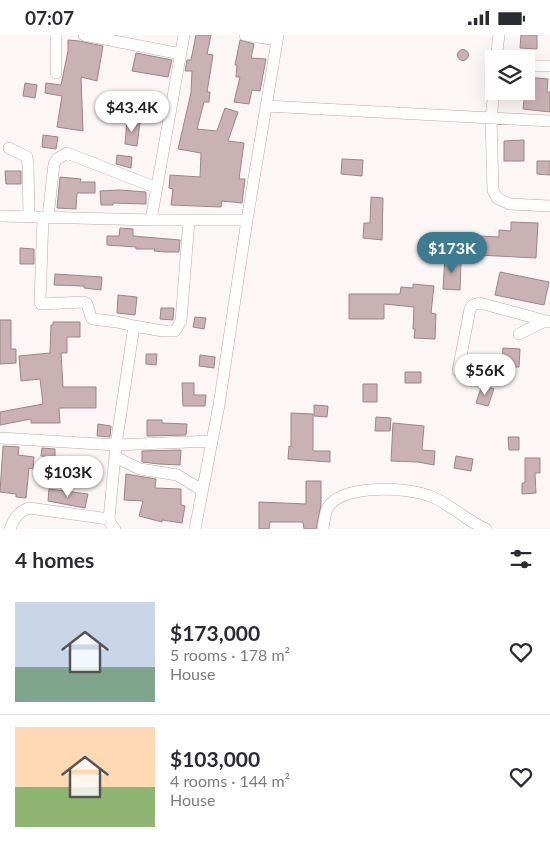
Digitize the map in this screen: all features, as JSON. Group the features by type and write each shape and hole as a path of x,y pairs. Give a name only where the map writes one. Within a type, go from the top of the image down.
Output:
{"street":[{"path":"56,35 56,73"},
{"path":"84,35 181,54"},
{"path":"151,220 184,35"},
{"path":"195,529 219,405 247,220 278,37 245,35"},
{"path":"497,50 499,35"},
{"path":"535,65 550,66"},
{"path":"493,100 492,190 497,198 510,204 550,206"},
{"path":"266,106 550,121"},
{"path":"9,148 26,157 28,165 29,215"},
{"path":"157,188 67,153 58,159 54,164 45,217 41,304 84,302 87,304 93,319 163,331 176,331 181,321 189,220"},
{"path":"0,215 151,220 247,220"},
{"path":"458,371 470,309 473,305 480,303 548,322"},
{"path":"519,334 548,322"},
{"path":"10,529 14,518 21,511 29,508 112,526 116,445 134,326"},
{"path":"0,439 116,445 212,441"},
{"path":"115,457 140,469 177,475 202,490"},
{"path":"323,529 328,507 340,497 392,489 412,491 430,496 486,529"}],"building":[{"path":"196,35 211,35 207,54 213,55 207,92 210,92 209,102 204,102 197,129 217,131 225,108 238,112 228,141 244,143 239,179 245,179 242,203 222,201 221,207 171,205 173,189 169,188 170,175 200,177 201,153 178,149 191,93 192,71 185,71 187,60 191,60"},
{"path":"521,35 537,35 537,49 520,48"},
{"path":"68,40 103,46 97,81 81,77 83,131 57,127 62,96 45,93 46,83 61,85 68,51"},
{"path":"240,40 254,44 251,58 266,59 260,91 252,90 249,104 234,102 240,77 236,77 237,65 235,65"},
{"path":"461,50 465,50 468,55 467,59 461,60 458,57 458,53"},
{"path":"136,53 172,60 168,77 132,71"},
{"path":"535,78 548,79 547,92 550,92 550,112 523,109 524,100 535,100"},
{"path":"25,83 37,85 35,98 23,96"},
{"path":"107,93 122,98 117,113 102,108"},
{"path":"127,121 140,122 137,146 125,144"},
{"path":"43,135 58,137 56,149 42,147"},
{"path":"524,140 524,161 504,161 504,141"},
{"path":"117,155 132,157 131,168 116,164"},
{"path":"342,159 363,160 362,176 341,174"},
{"path":"537,161 550,161 550,175 537,174"},
{"path":"5,171 21,171 21,184 6,184"},
{"path":"60,177 81,179 80,182 95,182 95,193 77,193 76,209 57,208"},
{"path":"100,191 146,192 146,204 113,203 113,205 101,205"},
{"path":"371,197 383,198 382,240 363,238 364,223 370,223"},
{"path":"511,222 538,223 536,258 478,255 479,236 499,237 499,230 511,231"},
{"path":"120,228 133,229 133,236 180,240 179,252 107,245 107,236 119,236"},
{"path":"20,248 34,249 34,264 20,264"},
{"path":"445,256 456,257 456,263 461,264 460,290 443,289"},
{"path":"500,272 549,282 544,305 495,295"},
{"path":"55,274 102,277 101,290 84,288 84,286 54,285"},
{"path":"413,284 434,286 431,313 436,314 435,339 414,338 414,307 384,304 384,319 349,319 349,294 400,294 401,287 413,288"},
{"path":"118,295 137,297 135,315 117,313"},
{"path":"161,308 174,308 173,320 160,319"},
{"path":"195,317 206,318 204,329 193,327"},
{"path":"0,320 11,320 11,349 16,349 16,363 0,364"},
{"path":"53,322 80,322 80,337 67,337 67,353 61,353 63,387 96,387 96,408 59,408 60,423 31,423 31,419 0,425 0,412 43,404 40,379 21,381 19,356 50,353 51,325 53,325"},
{"path":"503,348 520,349 519,367 502,367"},
{"path":"146,354 157,354 156,365 146,364"},
{"path":"200,355 215,357 214,368 199,366"},
{"path":"405,372 421,372 421,383 405,383"},
{"path":"182,383 194,383 194,395 206,395 205,406 183,406"},
{"path":"363,384 377,384 377,402 363,402"},
{"path":"482,385 494,389 488,406 476,403"},
{"path":"314,405 328,406 327,417 314,416"},
{"path":"291,413 313,414 313,451 330,451 330,462 288,459 289,446 291,447"},
{"path":"376,417 391,418 390,431 375,431"},
{"path":"147,420 187,424 186,435 147,436"},
{"path":"393,423 424,426 422,450 435,451 434,465 418,462 391,461"},
{"path":"98,424 111,426 110,437 97,436"},
{"path":"508,437 519,437 519,450 509,450"},
{"path":"3,446 19,447 18,455 34,457 33,469 29,468 26,498 16,497 16,494 0,492"},
{"path":"42,448 55,449 55,457 41,456"},
{"path":"181,450 180,465 142,462 142,451"},
{"path":"456,456 473,459 471,471 454,468"},
{"path":"525,458 540,458 540,473 535,473 536,493 522,494 522,483 525,483"},
{"path":"126,474 156,479 155,488 181,489 181,505 185,506 182,523 162,520 162,522 139,516 143,501 124,500"},
{"path":"306,481 321,481 321,505 316,529 304,529 303,522 270,522 269,529 259,529 259,502 306,504"},
{"path":"49,489 88,494 85,508 48,501"}]}
